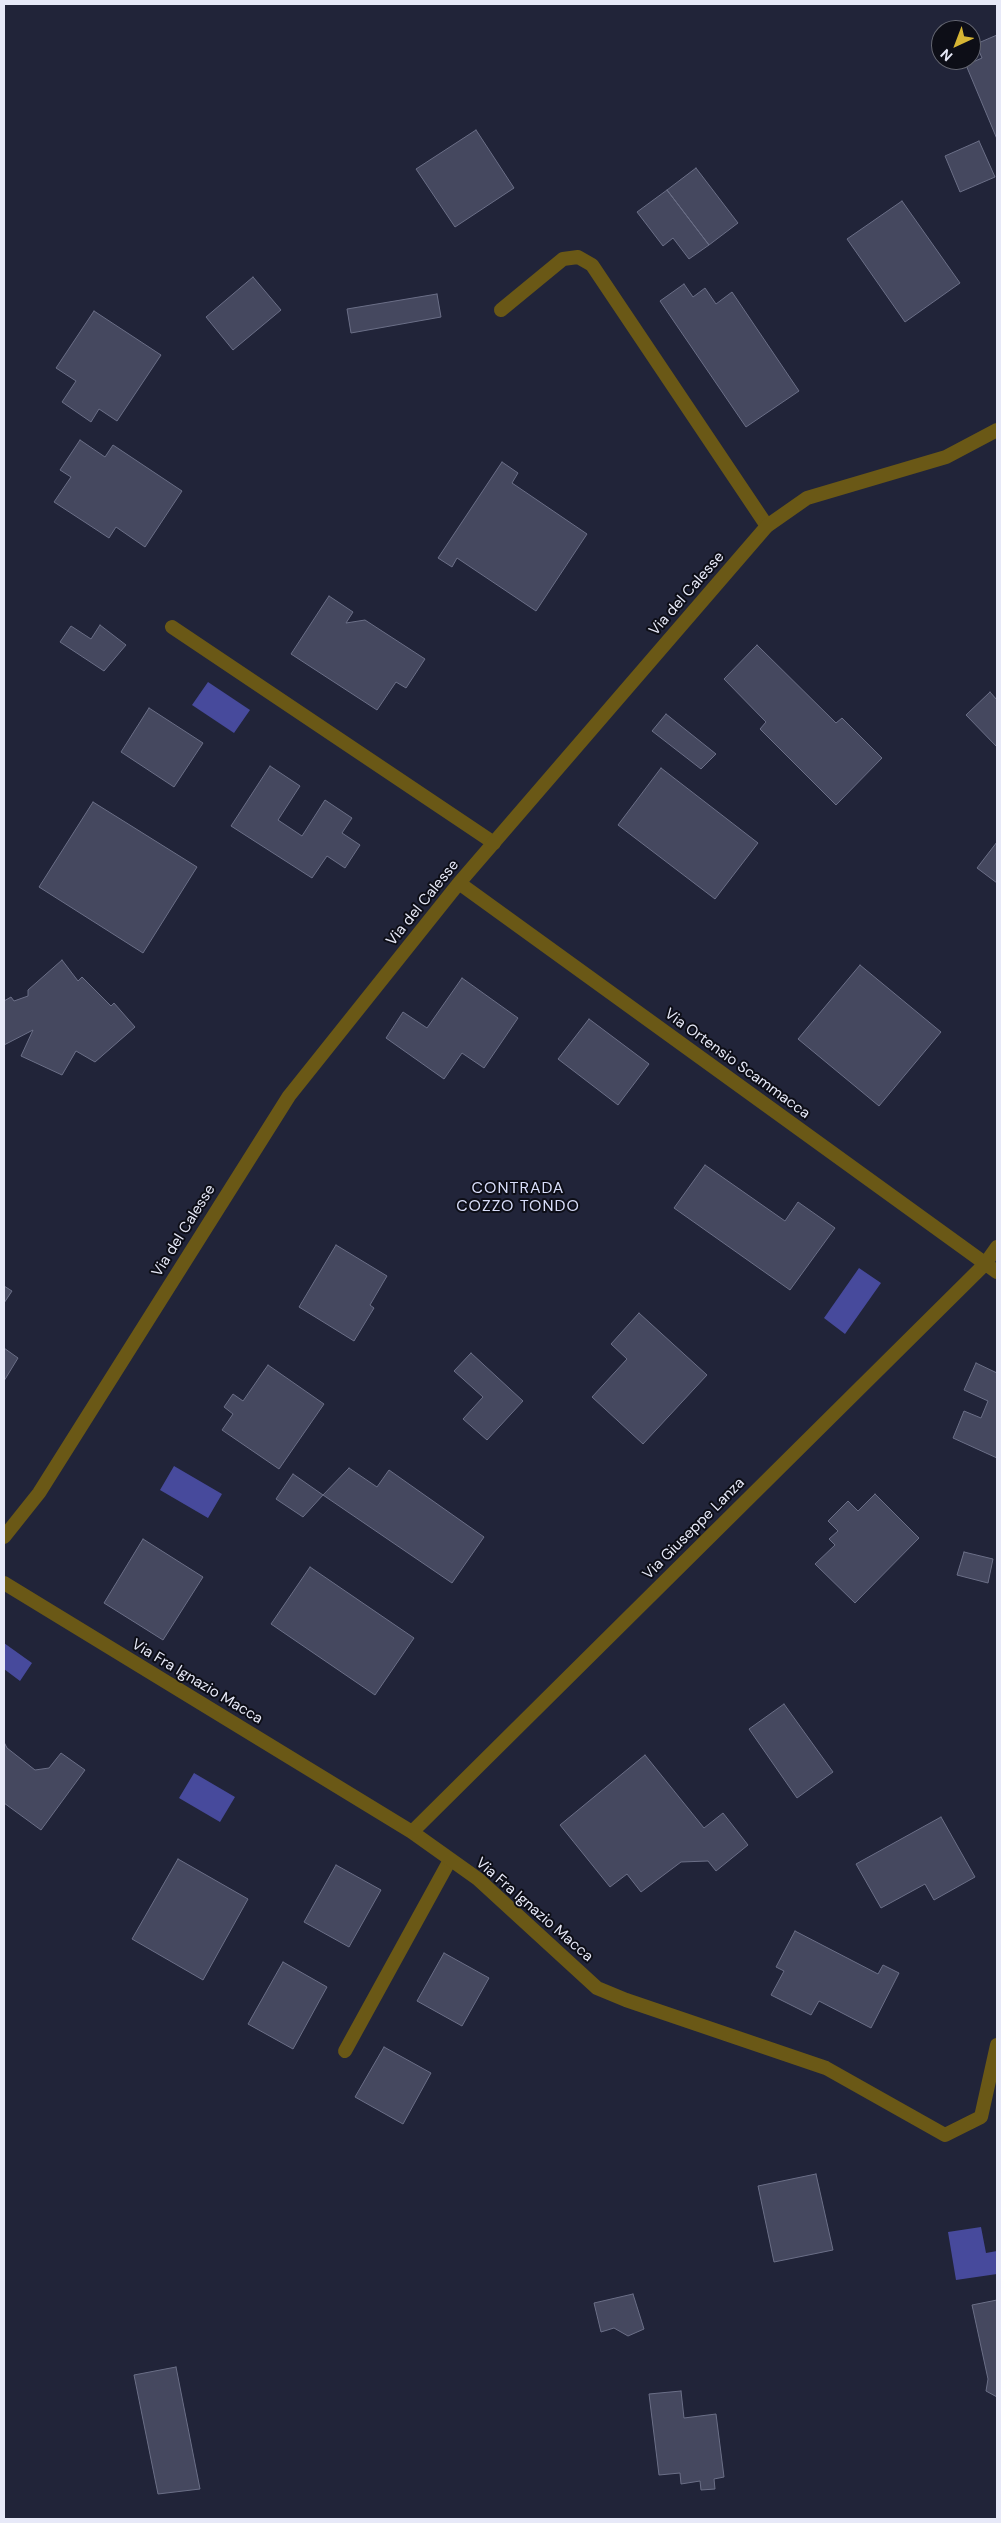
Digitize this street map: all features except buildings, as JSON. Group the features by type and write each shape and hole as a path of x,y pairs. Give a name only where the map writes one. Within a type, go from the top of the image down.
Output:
{"street":[{"path":"501,310 563,259 578,257 592,265 766,526"},
{"name":"Via del Calesse","path":"4,1536 39,1493 289,1096 459,883 766,526 807,498 946,457 997,430"},
{"path":"172,627 494,843"},
{"name":"Via Ortensio Scammacca","path":"459,883 991,1268"},
{"name":"Via Giuseppe Lanza","path":"412,1832 991,1268 997,1247"},
{"name":"Via Fra Ignazio Macca","path":"4,1583 412,1832 478,1878 598,1988 626,2000 826,2068 945,2135 981,2117 997,2045"},
{"path":"345,2051 450,1860"}],"shaded area":[{"path":"208,682 250,710 234,733 192,705"},
{"path":"859,1268 881,1283 845,1334 824,1318"},
{"path":"174,1466 222,1494 208,1518 160,1490"},
{"path":"4,1643 32,1663 20,1681 4,1669"},
{"path":"194,1773 235,1797 220,1822 179,1798"},
{"path":"981,2227 986,2253 997,2251 997,2274 956,2280 948,2232"}],"district":[{"name":"CONTRADA COZZO TONDO","path":"518,1198"}]}
